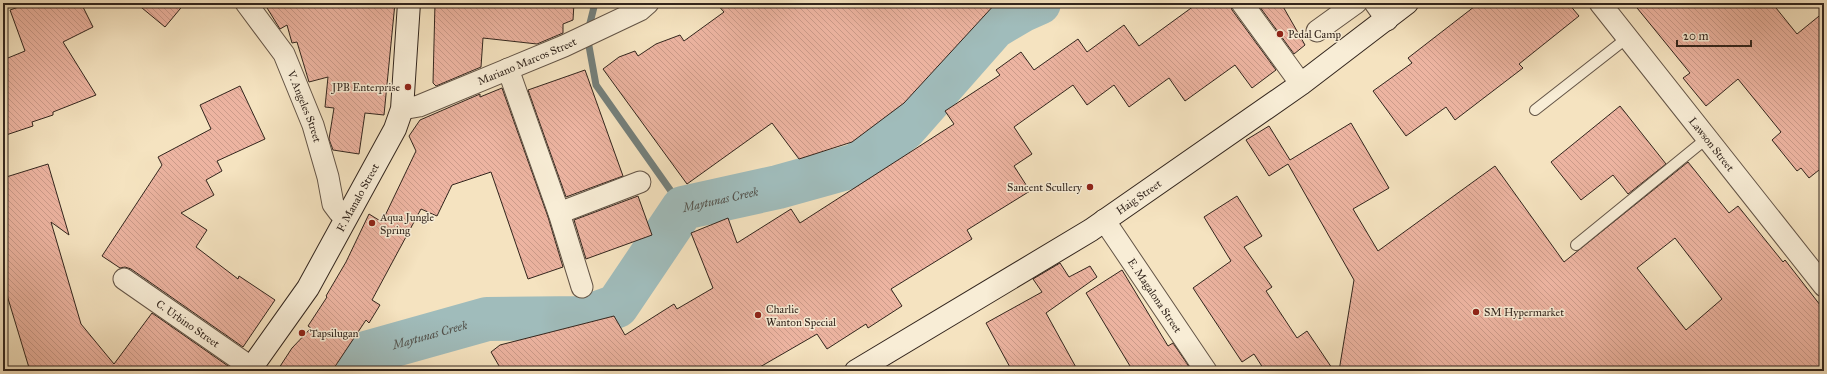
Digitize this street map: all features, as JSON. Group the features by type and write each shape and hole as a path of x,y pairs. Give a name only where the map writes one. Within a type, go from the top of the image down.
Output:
{"main road":[{"name":"F. Manalo Street","path":"251,369 308,288 395,129 402,109 409,3"},
{"name":"Haig Street","path":"856,371 1069,244 1222,140 1301,84 1381,11 1407,3"}],"street":[{"name":"V. Angeles Street","path":"246,3 284,54 313,125 333,204 339,212 348,216"},
{"name":"Mariano Marcos Street","path":"402,109 419,106 564,46 640,10 648,3"},
{"path":"1242,3 1301,84"},
{"path":"1318,31 1356,3"},
{"name":"Lawson Street","path":"1600,3 1706,139 1824,286"},
{"path":"508,69 559,213 582,287"},
{"path":"559,213 640,182"},
{"name":"E. Magalona Street","path":"1104,220 1206,371"},
{"name":"C. Urbino Street","path":"124,279 251,369"}],"lane":[{"path":"1535,110 1627,38"},
{"path":"1576,245 1706,139"}],"building":[{"path":"30,3 81,3 93,27 63,42 96,95 53,112 53,115 32,122 33,126 3,136 3,60 25,51 10,10"},
{"path":"136,3 185,3 165,27"},
{"path":"264,3 395,3 384,115 365,113 359,154 333,150 329,139 334,108 325,107 328,77 309,82 297,42 292,43 287,25 280,29"},
{"path":"435,3 574,3 573,20 563,24 563,33 537,44 483,38 481,67 436,86 433,83"},
{"path":"716,3 996,3 904,103 852,142 799,159 772,123 687,184 603,69 619,57 635,51 638,56 656,44 680,35 684,41 724,12"},
{"path":"1198,3 1230,3 1232,10 1276,70 1252,88 1235,65 1185,101 1169,78 1129,107 1114,85 1087,105 1073,85 1014,127 1032,154 1014,166 1030,191 967,230 972,239 891,289 902,306 868,328 866,324 827,349 817,334 753,371 502,371 491,352 500,345 614,316 625,335 674,304 677,309 713,288 691,233 728,218 737,243 791,209 800,223 954,124 945,111 1000,75 996,70 1021,52 1034,70 1078,39 1087,52 1124,25 1139,46"},
{"path":"1257,3 1281,3 1305,45 1294,54"},
{"path":"1479,3 1568,3 1579,16 1519,64 1523,68 1455,120 1446,107 1406,136 1373,91 1412,63 1408,58"},
{"path":"1633,3 1772,3 1797,34 1824,12 1824,166 1809,178 1801,168 1797,171 1772,140 1781,132 1738,79 1706,106 1683,78 1690,73"},
{"path":"585,70 623,176 566,197 528,90"},
{"path":"240,86 265,139 217,161 222,171 206,180 214,195 181,213 207,230 196,247 238,279 239,276 275,300 243,347 131,269 125,267 120,268 102,256 162,165 158,157 211,129 200,105"},
{"path":"502,88 548,217 563,267 528,279 491,172 452,185 437,216 421,209 372,300 380,305 369,323 366,320 332,371 277,371 292,348 311,328 308,326 327,297 326,296 346,262 369,214 382,222 416,151 409,136 420,120 480,94 480,97"},
{"path":"1620,106 1666,164 1628,194 1613,175 1581,200 1551,162"},
{"path":"1351,123 1389,188 1353,209 1378,251 1495,166 1564,262 1688,162 1729,213 1738,206 1783,262 1785,260 1824,310 1824,371 1339,371 1354,280 1288,164 1269,176 1246,140 1269,126 1290,160","holes":["1675,238 1722,299 1686,330 1637,268"]},
{"path":"48,164 69,235 51,222 81,324 114,364 152,313 228,366 225,371 30,371 3,282 3,178"},
{"path":"638,196 652,235 586,259 574,220"},
{"path":"1237,196 1262,236 1244,247 1272,287 1266,291 1297,338 1307,331 1334,371 1265,371 1254,354 1242,362 1193,288 1231,261 1204,217"},
{"path":"1060,263 1069,277 1090,266 1097,277 1046,313 1078,371 1012,371 986,323 1042,292 1033,279"},
{"path":"1122,270 1168,346 1173,343 1192,371 1133,371 1086,293"}],"waterway":[{"path":"595,3 587,35 596,85 683,208"},
{"name":"Maytunas Creek","path":"358,371 366,353 487,319 584,318 617,306 683,208 778,187 857,165 905,128 994,27 1021,11 1039,3"}],"place":[{"name":"Pedal Camp","path":"1280,34"},
{"name":"JPB Enterprise","path":"408,87"},
{"name":"Sancent Scullery","path":"1090,187"},
{"name":"Aqua Jungle Spring","path":"372,223"},
{"name":"SM Hypermarket","path":"1476,312"},
{"name":"Charlie Wanton Special","path":"758,315"},
{"name":"Tapsilugan","path":"302,333"}]}
